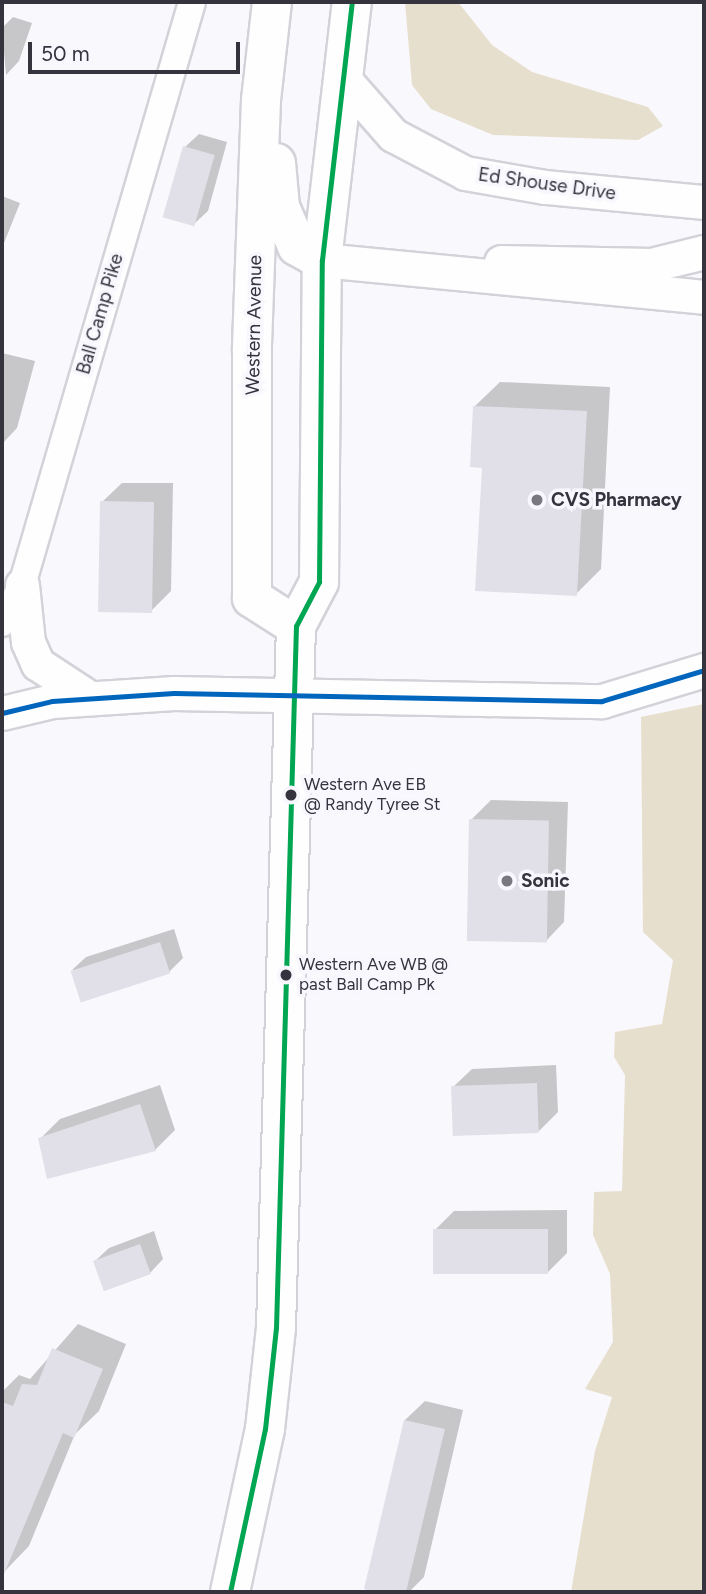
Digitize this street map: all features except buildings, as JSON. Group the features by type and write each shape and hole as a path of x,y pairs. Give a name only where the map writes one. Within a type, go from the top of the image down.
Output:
{"main road":[{"name":"Western Avenue","path":"272,2 261,100 252,598 296,626"},
{"path":"230,1592 265,1429 276,1328 296,626 319,582 323,260 352,2"},
{"path":"261,100 280,206 297,246 323,260"}],"street":[{"name":"Ball Camp Pike","path":"2,624 22,585 192,2"},
{"name":"Ed Shouse Drive","path":"342,77 393,135 465,173 545,187 704,202"},
{"path":"443,272 513,259 670,264 704,252"},
{"path":"323,260 704,297"},
{"path":"22,585 28,642 38,664 90,698"},
{"path":"2,713 90,698 174,692 294,698 602,701 704,670"}],"shaded area":[{"path":"405,2 458,2 492,45 532,72 648,107 663,126 638,140 493,135 431,109 412,85"},
{"path":"704,704 703,1592 571,1592 595,1451 612,1397 585,1389 613,1342 610,1274 593,1235 594,1192 622,1191 625,1075 614,1057 615,1032 662,1024 673,960 643,932 641,717"}],"transit line":[{"path":"230,1592 265,1429 276,1328 296,626 319,582 322,260 352,2"},
{"path":"2,713 52,701 174,693 602,701 704,670"}],"place":[{"name":"CVS Pharmacy","path":"537,500"},
{"name":"Western Ave EB @ Randy Tyree St","path":"291,795"},
{"name":"Sonic","path":"507,881"},
{"name":"Western Ave WB @ past Ball Camp Pk","path":"286,975"}]}
